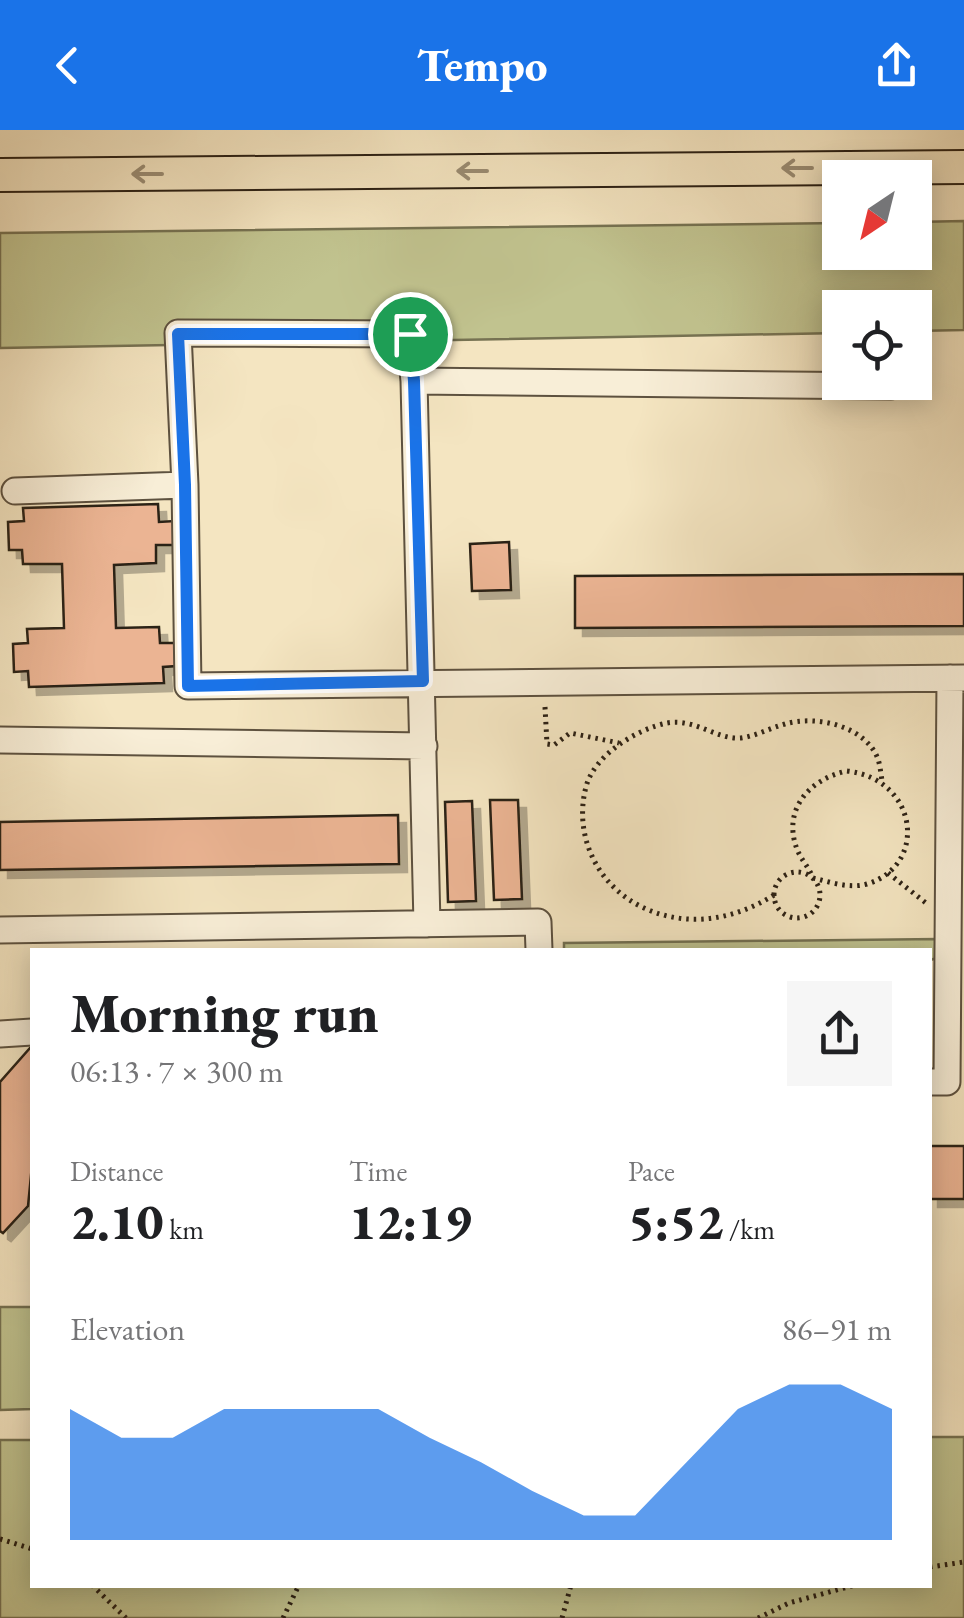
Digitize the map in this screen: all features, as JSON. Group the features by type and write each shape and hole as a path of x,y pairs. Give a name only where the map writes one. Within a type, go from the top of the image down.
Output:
{"main road":[{"path":"0,175 964,167"}],"street":[{"path":"428,924 423,681 414,381 409,325 178,334 188,686 423,681 957,678 949,908 939,965 947,1082"},
{"path":"414,381 822,385"},
{"path":"15,491 185,485"},
{"path":"0,740 424,746"},
{"path":"0,930 193,939 428,924 538,922 539,948"},
{"path":"0,1034 30,1032"}],"path":[{"path":"544,681 547,744 554,745 570,732 622,743"},
{"path":"774,895 779,909 799,918 813,912 820,899 812,878 799,856 793,838 793,818 812,785 828,775 846,771 865,773 896,794 905,810 908,829 896,864 887,872 866,884 846,886 812,878 799,872 784,876 774,895 734,915 686,920 635,904 600,873 588,850 584,822 586,785 598,765 622,743 666,723 688,723 742,738 803,720 849,730 868,744 877,757 882,781"},
{"path":"887,872 917,898 949,908"},
{"path":"0,1539 30,1548"},
{"path":"932,1567 964,1562"},
{"path":"95,1588 126,1618"},
{"path":"283,1618 298,1588"},
{"path":"562,1618 571,1588"},
{"path":"758,1618 788,1603 844,1588"}],"green space":[{"path":"964,221 964,330 932,331 932,290 822,290 822,333 0,348 0,233 822,223 822,270 932,270 932,222"},
{"path":"937,939 937,958 932,959 932,948 564,948 564,943"},
{"path":"0,1307 30,1307 30,1409 0,1410"},
{"path":"932,1437 964,1437 964,1618 0,1618 0,1440 30,1440 30,1588 932,1588"}],"building":[{"path":"158,504 159,522 175,521 176,545 156,545 156,563 114,565 116,628 159,627 160,643 177,643 177,666 163,667 164,683 29,687 28,671 14,672 13,644 28,643 27,629 64,628 62,564 23,564 22,550 9,550 8,522 24,521 23,508"},
{"path":"509,542 511,590 472,591 470,544"},
{"path":"964,574 964,626 575,628 575,576"},
{"path":"490,800 518,800 522,899 494,900"},
{"path":"472,801 476,901 448,902 445,802"},
{"path":"398,815 399,864 0,870 0,822"},
{"path":"30,1048 28,1206 3,1233 0,1231 0,1082"},
{"path":"932,1146 964,1146 964,1199 932,1199"}],"route":[{"path":"178,334 410,334 423,681 188,686 178,334"}]}
